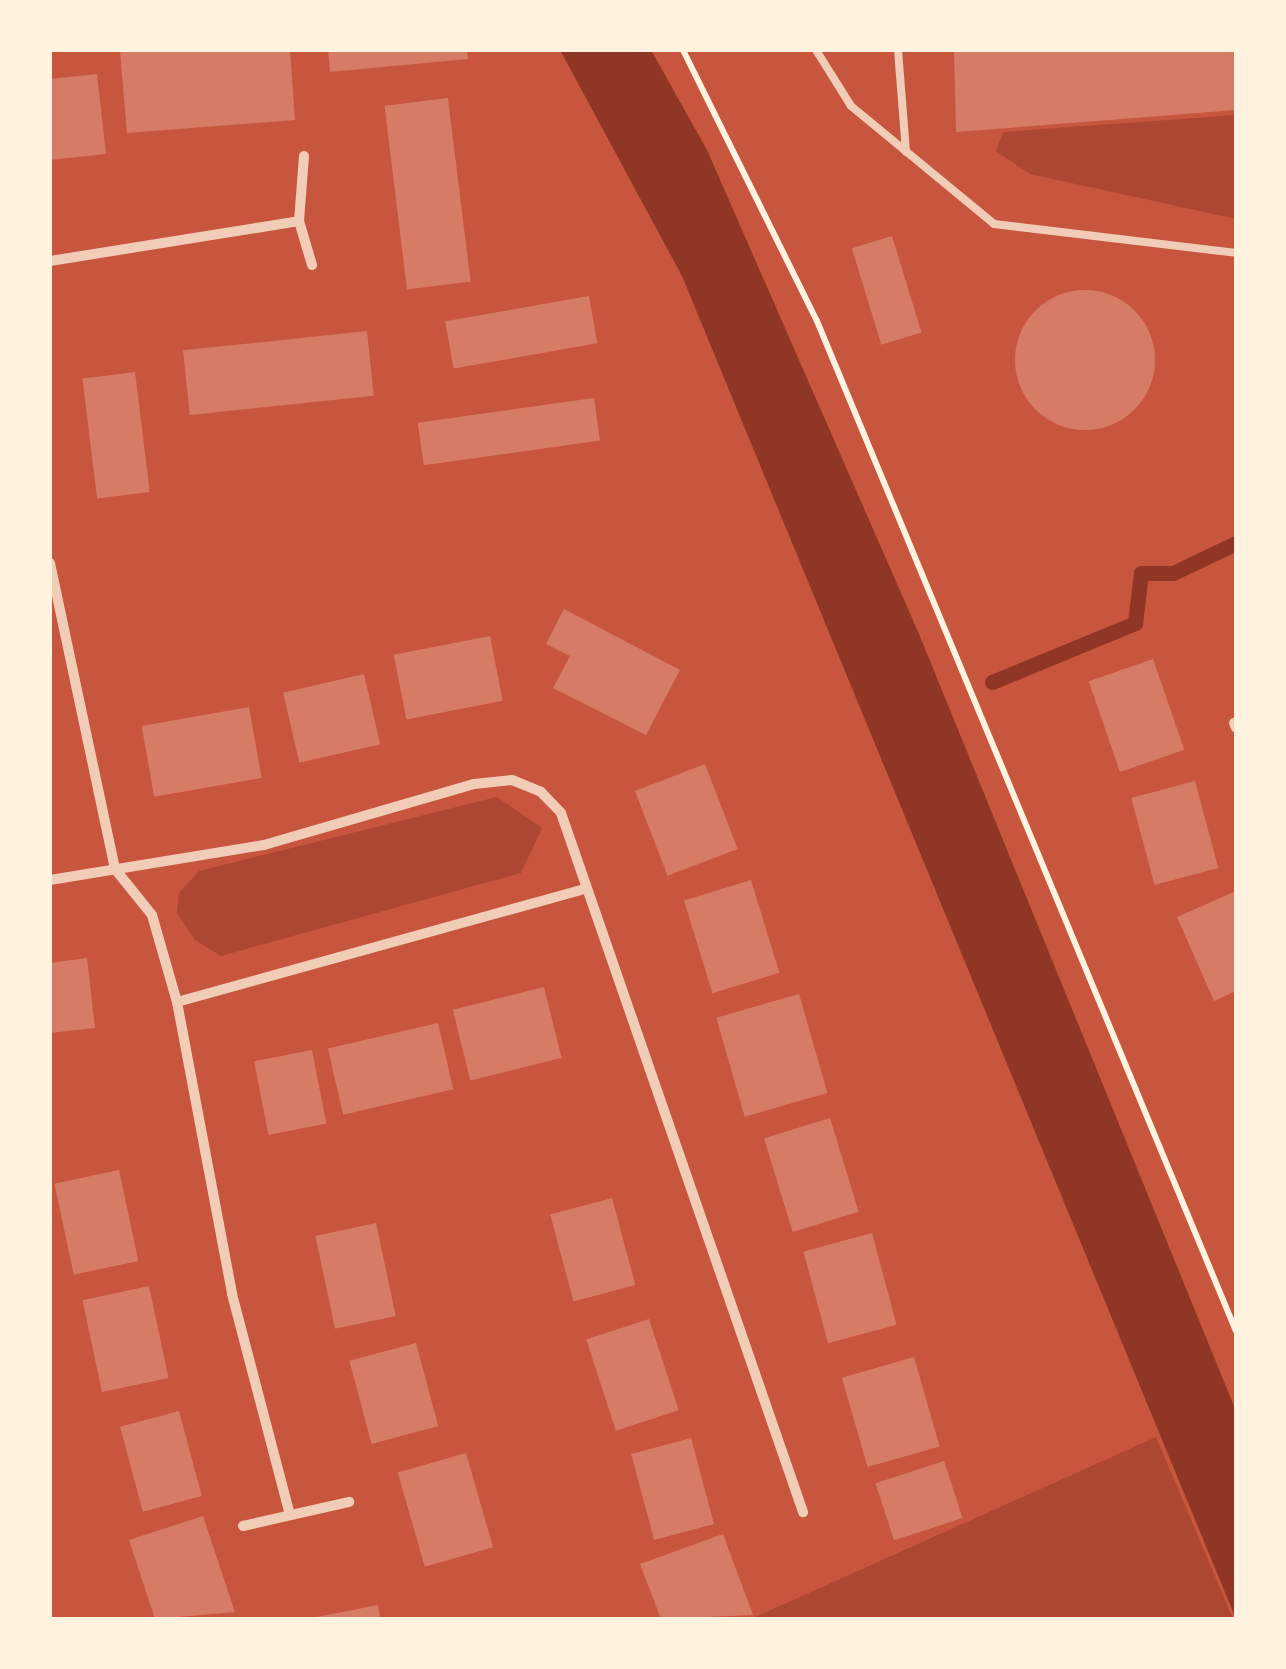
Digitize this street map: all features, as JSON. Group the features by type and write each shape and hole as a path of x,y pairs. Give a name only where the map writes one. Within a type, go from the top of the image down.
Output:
{"street":[{"path":"304,156 299,221 312,266"},
{"path":"50,261 299,221"},
{"path":"50,564 116,869 152,915 177,1002 232,1294 290,1515"},
{"path":"50,880 264,845 512,780 560,812 803,1512"},
{"path":"177,1002 585,888"},
{"path":"243,1526 349,1502"}],"lane":[{"path":"816,50 851,106 994,224 1236,254"},
{"path":"898,50 906,152"}],"path":[{"path":"682,50 817,321 1236,1331"}],"shaded area":[{"path":"560,50 651,50 707,150 919,634 1236,1411 1236,1619 682,276"},
{"path":"1236,115 1236,219 1030,174 996,151 1003,132"},
{"path":"497,797 542,828 521,873 221,956 195,940 177,913 179,893 199,871"},
{"path":"1156,1437 1233,1619 751,1619"}],"building":[{"path":"290,50 295,120 127,133 120,51"},
{"path":"328,50 467,50 468,59 330,72"},
{"path":"954,50 1236,50 1236,110 956,132"},
{"path":"97,74 106,154 50,160 50,79"},
{"path":"448,98 471,282 407,289 384,106"},
{"path":"892,236 922,333 881,345 852,248"},
{"path":"1085,290 1112,296 1134,311 1149,333 1155,360 1149,387 1134,409 1112,424 1085,430 1058,424 1036,409 1021,387 1015,360 1021,333 1036,311 1058,296"},
{"path":"589,296 597,343 454,369 445,321"},
{"path":"367,331 374,396 190,415 183,350"},
{"path":"135,372 150,492 97,499 82,378"},
{"path":"594,398 600,441 424,465 418,423"},
{"path":"564,609 680,670 646,735 553,688 570,656 546,644"},
{"path":"490,636 503,701 406,719 394,655"},
{"path":"1153,659 1184,750 1120,772 1089,681"},
{"path":"364,674 380,744 299,763 283,693"},
{"path":"249,707 262,778 154,797 142,726"},
{"path":"705,764 738,849 668,876 635,791"},
{"path":"1195,781 1218,868 1155,885 1131,798"},
{"path":"751,880 779,973 712,993 684,900"},
{"path":"1236,891 1236,991 1214,1001 1177,917"},
{"path":"87,958 95,1028 50,1033 50,963"},
{"path":"544,987 562,1058 470,1081 453,1010"},
{"path":"799,994 827,1093 745,1117 716,1018"},
{"path":"438,1023 453,1089 343,1115 328,1048"},
{"path":"312,1050 326,1124 268,1135 254,1061"},
{"path":"830,1118 859,1212 793,1232 764,1138"},
{"path":"119,1170 138,1261 74,1275 54,1184"},
{"path":"612,1198 635,1285 573,1301 550,1215"},
{"path":"376,1223 396,1316 335,1329 315,1236"},
{"path":"872,1233 897,1325 828,1343 803,1251"},
{"path":"149,1286 169,1378 102,1392 82,1300"},
{"path":"649,1319 679,1410 616,1431 586,1339"},
{"path":"416,1343 438,1426 372,1444 349,1361"},
{"path":"914,1357 940,1446 868,1467 842,1378"},
{"path":"179,1411 202,1496 143,1512 120,1427"},
{"path":"691,1438 714,1524 654,1540 631,1454"},
{"path":"466,1453 493,1547 425,1567 398,1473"},
{"path":"944,1461 963,1518 894,1540 876,1483"},
{"path":"203,1516 235,1612 155,1619 129,1540"},
{"path":"723,1534 753,1615 661,1619 640,1564"},
{"path":"378,1605 380,1619 317,1619 317,1617"}],"waterway":[{"path":"992,682 1135,623 1141,573 1173,573 1236,543"}]}
